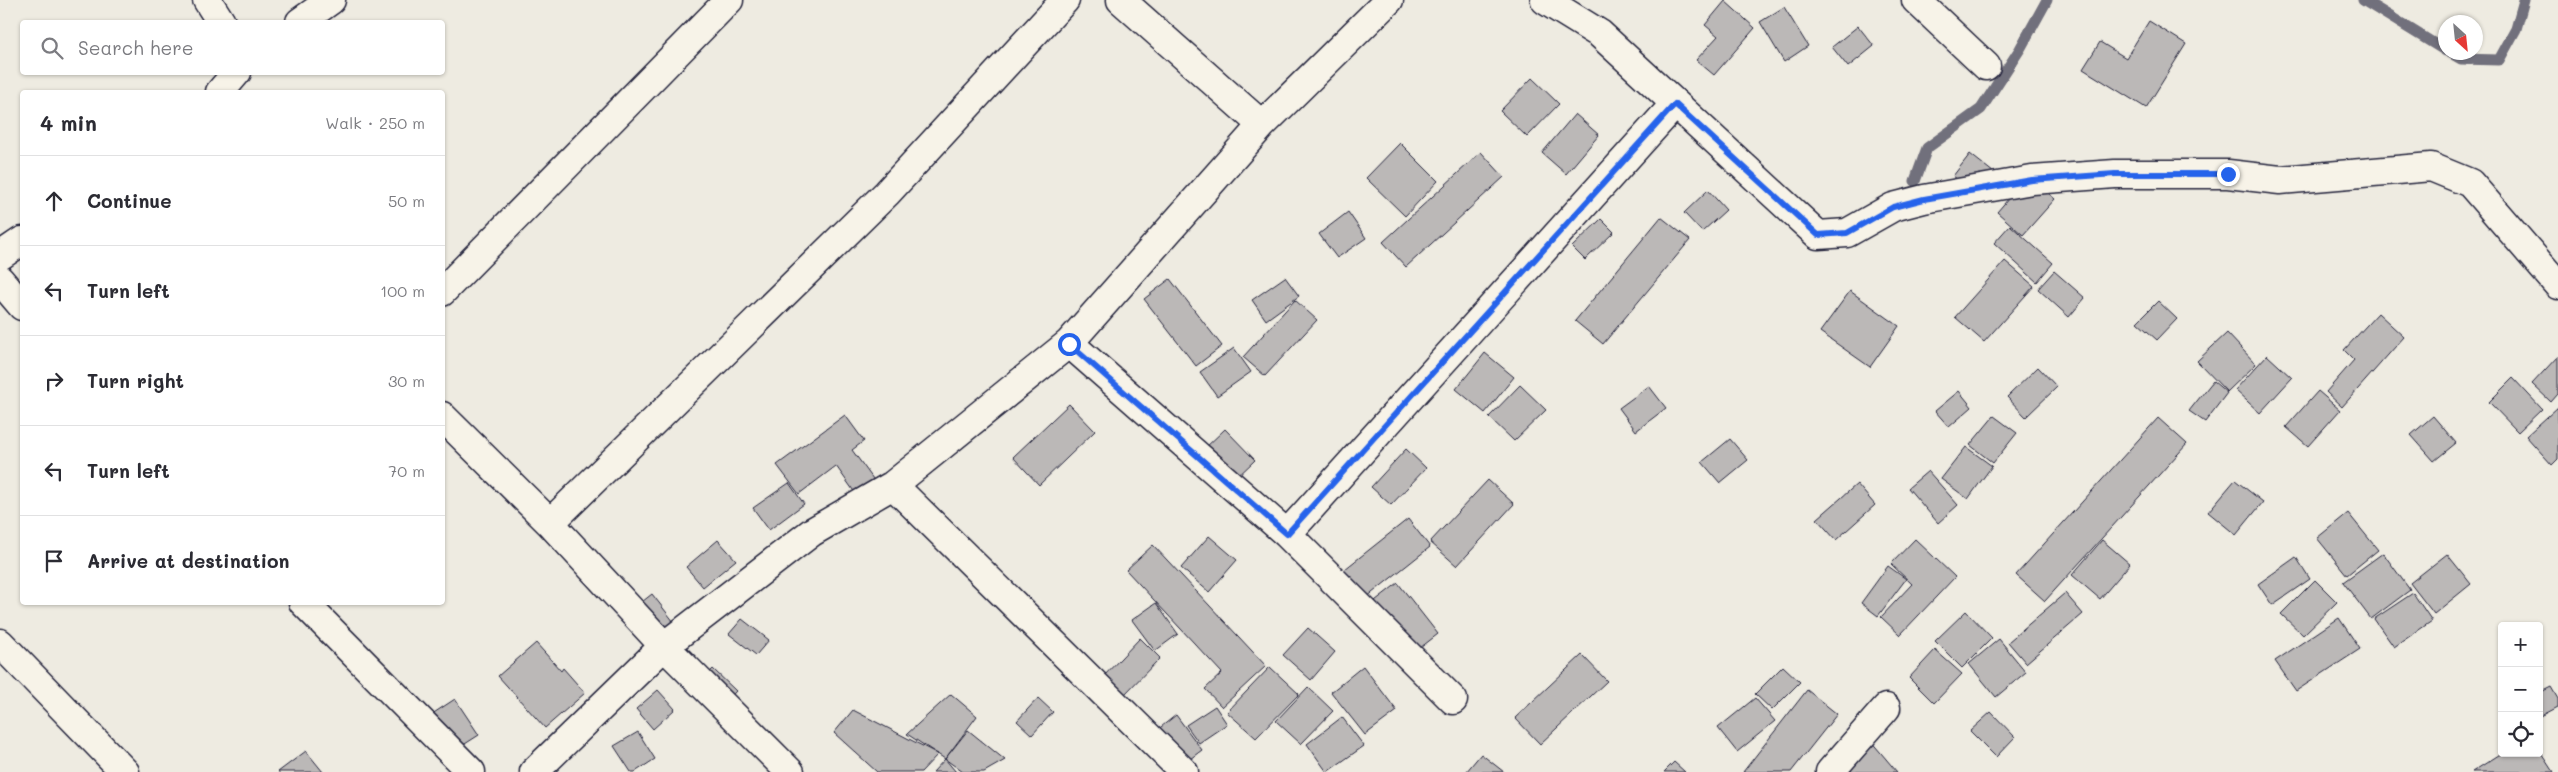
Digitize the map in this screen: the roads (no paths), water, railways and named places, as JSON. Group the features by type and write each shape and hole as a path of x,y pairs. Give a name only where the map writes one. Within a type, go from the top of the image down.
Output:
{"street":[{"path":"207,0 220,20"},
{"path":"303,20 331,0"},
{"path":"445,289 729,0"},
{"path":"550,523 887,193 1065,0"},
{"path":"1121,0 1262,125"},
{"path":"534,772 664,646 812,532 893,485 1069,344 1262,125 1389,0"},
{"path":"1545,0 1600,34 1818,235 1847,233 1893,207 1924,199 2032,180 2115,174 2228,174 2280,180 2431,167 2470,183 2558,285"},
{"path":"1916,0 1986,66"},
{"path":"222,90 235,75"},
{"path":"1287,534 1675,104"},
{"path":"0,256 20,243"},
{"path":"0,280 20,304"},
{"path":"1069,344 1287,534 1454,700"},
{"path":"445,419 550,523 664,646 790,772"},
{"path":"893,485 1184,772"},
{"path":"306,605 471,772"},
{"path":"0,643 124,772"},
{"path":"1830,772 1886,708"}],"waterway":[{"path":"1915,181 1927,148 1981,109 2020,49 2047,0"},
{"path":"2363,0 2438,46"},
{"path":"2483,60 2499,60 2516,29 2524,0"}]}
